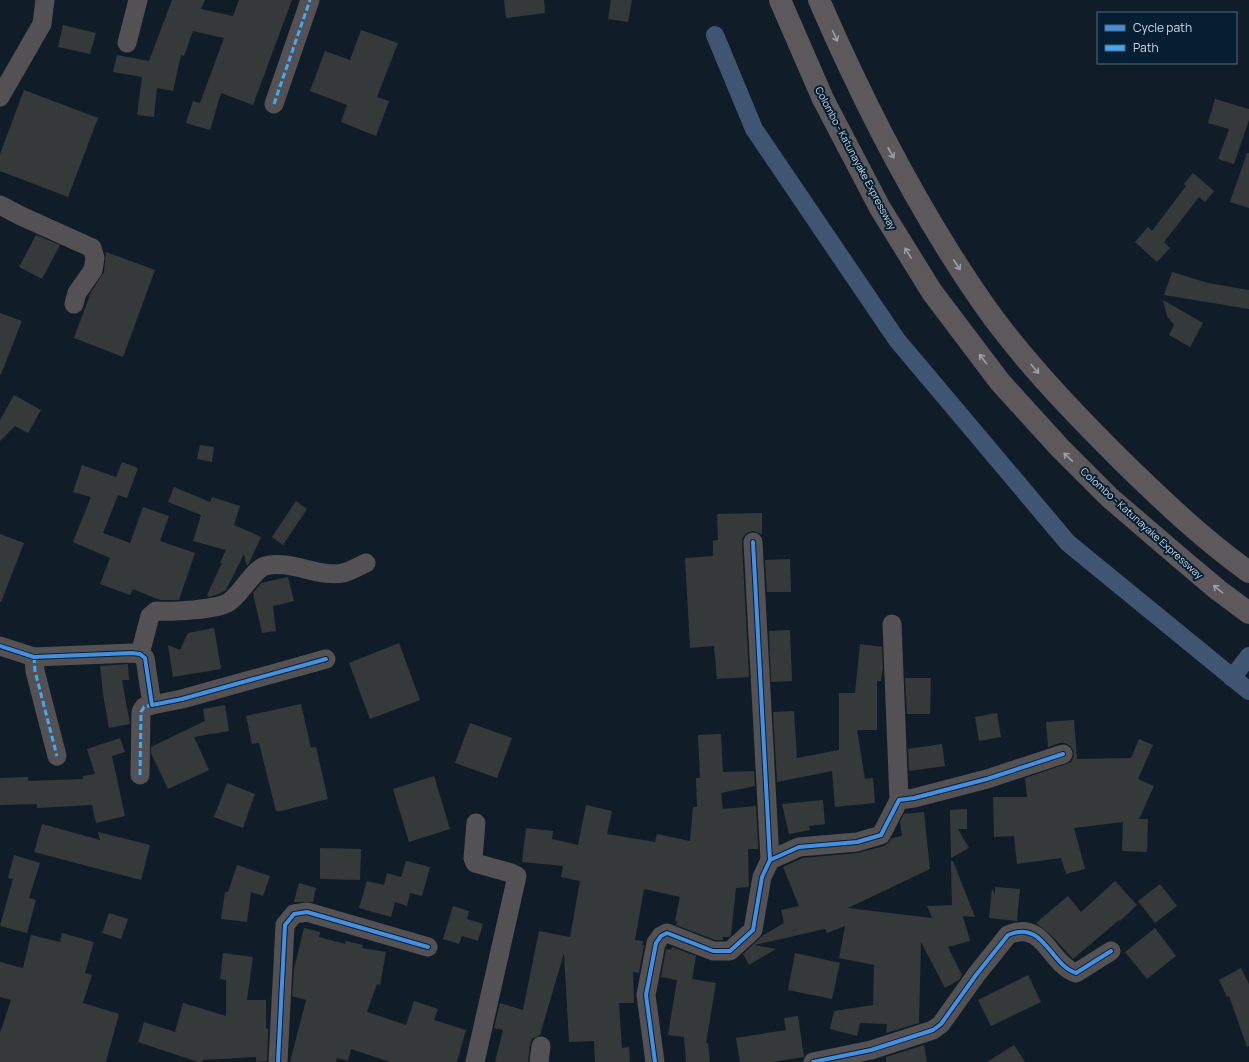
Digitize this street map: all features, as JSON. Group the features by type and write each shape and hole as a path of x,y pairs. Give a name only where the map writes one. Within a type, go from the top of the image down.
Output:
{"highway":[{"name":"Colombo - Katunayake Expressway","path":"780,0 823,99 880,208 932,292 1000,382 1060,448 1110,497 1184,561 1249,613"},
{"path":"819,0 856,84 929,221 972,287 1004,332 1041,376 1098,438 1191,526 1249,572"}],"street":[{"path":"0,97 42,24 45,0"},
{"path":"127,43 138,0"},
{"path":"274,104 310,0"},
{"path":"0,205 92,248 95,258 92,270 77,293 74,304"},
{"path":"655,1062 646,995 656,944 661,936 667,933 713,951 730,951 753,930 762,877 770,860 753,542"},
{"path":"140,654 150,616 156,611 168,612 207,609 228,603 243,588 260,567 267,565 284,565 330,573 343,573 366,563"},
{"path":"770,860 799,847 857,842 882,835 899,800 892,624"},
{"path":"0,646 34,657 132,653 140,654 145,658 152,705"},
{"path":"34,657 35,672 57,756"},
{"path":"140,775 141,712 144,707 326,659"},
{"path":"899,800 914,798 987,779 1063,754"},
{"path":"475,1062 517,876 511,872 475,863 473,858 476,823"},
{"path":"278,1062 285,925 294,914 307,912 428,947"},
{"path":"813,1062 871,1050 933,1030 941,1024 976,975 1008,935 1015,932 1028,932 1040,939 1068,970 1076,973 1111,951"}],"building":[{"path":"172,0 205,0 201,9 233,16 239,0 292,0 253,105 221,93 210,130 186,123 193,101 200,103 224,38 193,31 184,56 181,55 173,91 157,88 154,117 137,115 142,77 113,72 117,55 149,61"},
{"path":"504,0 544,0 545,13 506,18"},
{"path":"611,0 632,0 628,22 608,19"},
{"path":"63,25 96,33 90,54 58,47"},
{"path":"361,30 398,43 377,97 389,101 376,136 341,122 347,105 310,91 325,51 350,60"},
{"path":"24,90 98,118 68,197 0,171 0,154"},
{"path":"1215,99 1249,109 1249,120 1234,164 1218,159 1229,129 1208,123"},
{"path":"1247,153 1249,153 1249,208 1230,202"},
{"path":"1193,173 1214,191 1205,202 1199,197 1164,242 1170,248 1157,262 1135,242 1148,227 1152,231 1186,186 1184,184"},
{"path":"36,235 60,245 42,279 19,267"},
{"path":"106,252 155,270 123,357 74,338 91,292 104,272"},
{"path":"1172,272 1208,283 1249,290 1249,309 1164,295"},
{"path":"1163,300 1203,323 1190,347 1169,335 1174,325 1167,316"},
{"path":"0,313 22,321 1,374 0,374"},
{"path":"14,395 41,410 28,433 15,426 0,441 0,420"},
{"path":"200,445 214,447 212,462 197,459"},
{"path":"122,462 138,468 127,498 118,495 103,533 130,543 143,507 169,516 160,541 195,553 179,600 160,600 133,589 130,595 100,584 110,558 73,542 91,497 73,492 82,465 116,477"},
{"path":"174,487 210,502 212,497 240,506 234,525 261,537 248,565 247,566 244,554 226,590 219,594 209,597 207,595 222,563 220,563 226,550 193,541 201,515 168,502"},
{"path":"296,501 307,509 283,545 272,537"},
{"path":"762,513 762,534 753,531 747,533 743,537 742,543 749,677 717,679 714,646 690,648 685,558 713,556 713,541 718,540 717,514"},
{"path":"0,534 24,543 1,602 0,602"},
{"path":"790,559 791,592 767,592 765,560"},
{"path":"288,577 294,601 273,606 276,631 262,633 253,593 261,583"},
{"path":"214,628 221,669 173,677 168,645 180,650 188,633"},
{"path":"790,630 792,681 771,682 769,631"},
{"path":"399,643 420,700 370,719 349,663"},
{"path":"860,644 882,647 883,667 881,681 877,681 877,730 857,730 865,779 873,778 875,803 835,807 832,771 777,782 773,712 794,711 797,758 839,750 839,693 855,693"},
{"path":"128,664 129,680 122,680 130,724 109,728 100,666"},
{"path":"905,678 931,678 930,714 907,714"},
{"path":"301,704 311,748 316,747 328,799 276,811 259,743 252,744 246,716"},
{"path":"225,705 229,731 194,737 209,770 168,789 151,753 151,747 205,721 203,709"},
{"path":"997,713 1001,737 979,741 975,717"},
{"path":"1074,720 1077,759 1131,758 1139,739 1153,745 1138,779 1154,786 1139,819 1148,819 1147,852 1122,851 1123,822 1074,828 1085,869 1066,874 1061,858 1017,864 1014,836 994,837 993,797 1027,797 1025,778 1071,762 1074,756 1073,750 1070,746 1065,743 1060,743 1048,747 1046,722"},
{"path":"470,723 512,738 497,778 455,763"},
{"path":"721,734 723,772 754,771 755,786 721,793 723,809 756,806 758,845 758,849 748,849 749,887 736,888 731,935 729,937 723,937 723,940 715,940 676,925 677,921 675,921 680,897 644,889 635,940 643,941 642,945 644,945 639,973 633,972 634,1003 619,1003 622,1048 629,1047 630,1062 595,1062 594,1041 569,1042 564,953 540,1035 532,1039 530,1044 528,1062 495,1062 503,1030 494,1028 500,1003 523,1010 539,931 570,937 580,881 561,877 563,866 522,862 526,828 553,831 552,839 578,845 586,805 612,811 607,834 655,842 657,834 690,841 693,807 697,807 696,778 700,778 698,735"},
{"path":"120,738 125,752 112,756 125,816 96,823 92,805 37,808 37,804 0,805 0,778 28,777 28,781 83,779 83,776 95,774 87,749"},
{"path":"942,744 945,766 909,771 908,749"},
{"path":"434,776 450,829 409,842 393,789"},
{"path":"227,783 255,794 243,828 214,817"},
{"path":"823,800 825,824 809,826 810,830 789,834 782,804"},
{"path":"967,809 967,829 958,829 969,848 951,858 950,810"},
{"path":"924,812 930,869 848,908 932,918 927,906 952,905 951,861 953,861 975,917 963,916 970,941 948,947 962,975 959,980 945,988 921,942 919,1023 886,1033 887,1024 860,1023 857,1036 830,1029 834,1011 873,1005 874,965 839,958 845,926 827,933 825,929 754,945 776,949 749,965 743,954 762,936 784,923 781,910 799,906 783,867 803,858 858,853 884,846 892,838 902,836 900,822 904,814"},
{"path":"42,824 100,840 98,832 150,845 141,880 34,852"},
{"path":"320,848 361,849 360,880 320,879"},
{"path":"14,855 40,863 29,898 36,900 27,933 0,926 13,879 8,878"},
{"path":"406,861 430,867 422,896 410,893 407,906 395,902 391,917 359,908 367,881 384,885 387,873 401,877"},
{"path":"237,865 270,876 263,896 251,892 247,922 221,919 225,892 228,892"},
{"path":"1115,881 1137,905 1120,921 1119,920 1073,959 1053,937 1036,923 1068,896 1081,912"},
{"path":"299,883 316,888 313,902 294,902"},
{"path":"1160,884 1177,906 1155,923 1138,901"},
{"path":"995,887 1020,889 1017,921 989,918 992,889 995,894"},
{"path":"453,906 469,911 467,919 483,924 478,941 462,936 459,944 443,939"},
{"path":"109,913 128,919 121,939 102,933"},
{"path":"304,928 320,932 319,937 345,944 346,941 363,945 362,948 386,952 380,985 377,984 367,1012 406,1025 414,1001 438,1009 434,1020 466,1030 457,1062 390,1062 351,1049 348,1061 337,1058 336,1062 290,1062 306,1000 292,996 294,969"},
{"path":"1155,928 1176,956 1147,979 1125,952"},
{"path":"62,933 94,942 85,973 92,975 83,1003 119,1014 106,1062 0,1062 0,1033 11,1000 0,997 0,962 23,968 31,935 60,942"},
{"path":"672,947 696,956 692,979 716,983 706,1043 708,1043 710,1062 686,1062 684,1037 668,1035 677,980 661,977 666,949 671,950"},
{"path":"223,953 253,957 247,1000 266,1000 266,1029 268,1028 267,1061 256,1062 256,1057 203,1060 202,1062 198,1062 138,1042 144,1022 175,1032 183,1003 226,1016 226,980 220,979"},
{"path":"795,953 840,963 832,999 788,990"},
{"path":"1241,968 1249,984 1249,1046 1247,1047 1229,996 1227,997 1219,980"},
{"path":"1028,975 1041,1002 991,1026 978,1000"},
{"path":"798,1016 804,1057 772,1062 740,1062 736,1038 786,1030 784,1018"},
{"path":"924,1045 927,1062 886,1062 886,1057"},
{"path":"1014,1045 1025,1062 987,1062"}],"waterway":[{"path":"715,35 754,129 897,340 1068,543 1249,691"},
{"path":"1232,678 1249,656"}],"marked path":[{"path":"274,104 310,0"},
{"path":"34,657 35,671 57,756"},
{"path":"140,775 141,712 144,707 152,705"}],"cycle path":[{"path":"753,542 770,860"},
{"path":"0,646 34,657 132,653 140,654 145,658 152,705 182,699 326,659"},
{"path":"655,1062 646,995 656,943 661,936 667,933 713,951 730,951 753,930 762,877 770,860 799,847 857,842 881,835 899,800 914,798 987,779 1063,754"},
{"path":"278,1062 285,925 294,914 307,912 428,947"},
{"path":"813,1062 871,1050 933,1030 941,1024 976,975 1008,935 1020,932 1030,933 1038,938 1067,968 1076,973 1111,951"}]}
